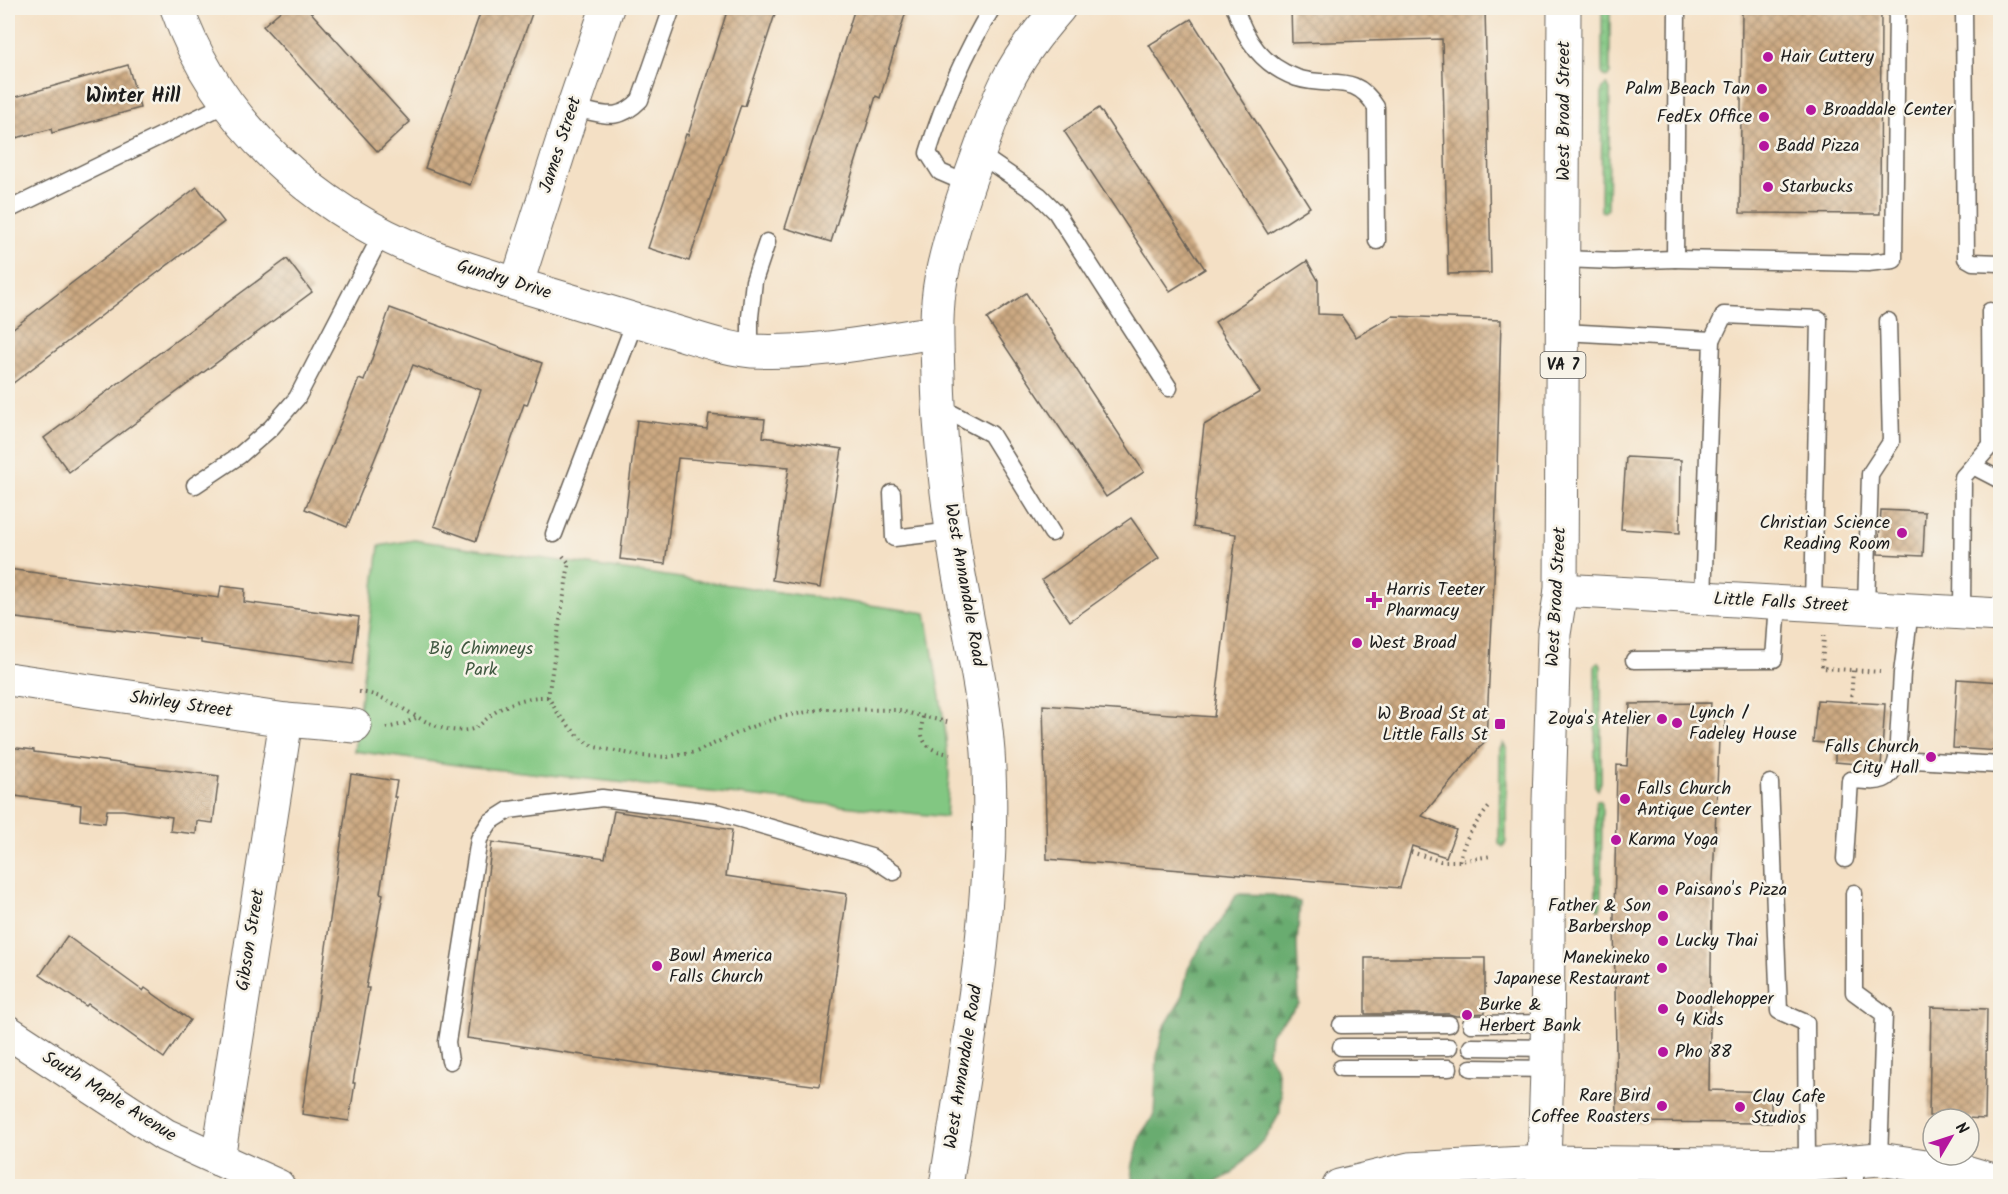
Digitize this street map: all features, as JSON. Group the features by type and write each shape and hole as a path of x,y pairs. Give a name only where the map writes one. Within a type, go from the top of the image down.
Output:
{"street":[{"name":"Gundry Drive","path":"177,8 208,76 226,104 259,144 289,172 352,217 382,234 425,253 635,321 722,346 750,351 793,351 936,332"},
{"name":"James Street","path":"517,283 607,8"},
{"name":"West Annandale Road","path":"946,1186 976,991 990,850 989,765 985,720 953,531 938,406 936,332 941,280 974,169 1006,83 1033,38 1059,8"},
{"name":"West Broad Street","path":"1545,1174 1552,682 1554,634 1561,590 1564,8"},
{"name":"Little Falls Street","path":"1561,590 1778,603 1819,619 1866,608 2001,615"},
{"name":"Shirley Street","path":"8,679 286,720 355,726"},
{"name":"Gibson Street","path":"218,1159 286,720"},
{"name":"South Maple Avenue","path":"9,1035 165,1135 278,1186"},
{"path":"1339,1186 1409,1169 1545,1174 1807,1165 1966,1172 2001,1182"}],"lane":[{"path":"573,108 615,116 630,111 640,100 672,8"},
{"path":"992,8 970,44 951,84 928,153 940,172 974,169 1039,195 1056,212 1169,388"},
{"path":"1235,8 1243,31 1258,53 1274,67 1298,78 1354,85 1367,93 1376,107 1377,241"},
{"path":"1676,259 1677,8"},
{"path":"1563,259 1868,263 1894,260 1898,8"},
{"path":"1964,8 1966,258 1973,262 2001,263"},
{"path":"8,210 226,104"},
{"path":"195,484 240,454 271,429 297,398 382,234"},
{"path":"750,351 750,317 754,281 767,242"},
{"path":"1962,613 1963,477 1996,445 1990,310"},
{"path":"1703,599 1706,567 1712,340 1724,315 1819,319 1819,619"},
{"path":"554,534 635,321"},
{"path":"1866,608 1870,474 1891,442 1888,321"},
{"path":"1563,332 1712,340"},
{"path":"938,406 991,434 1053,533"},
{"path":"1973,466 2001,480"},
{"path":"892,493 894,538 953,531"},
{"path":"1634,660 1774,659 1778,603"},
{"path":"1845,860 1850,780 1876,782 1887,779 1894,770 1897,759 1902,673 1911,611"},
{"path":"1897,759 2001,765"},
{"path":"1770,783 1779,1011 1806,1023 1807,1165"},
{"path":"450,1061 447,1042 479,838 490,822 509,810 602,798 720,813 871,857 894,872"},
{"path":"1854,893 1854,992 1884,1014 1863,1169"},
{"path":"1341,1025 1449,1024"},
{"path":"1471,1024 1547,1046"},
{"path":"1471,1047 1547,1046"},
{"path":"1471,1068 1547,1046"},
{"path":"1341,1047 1449,1047"},
{"path":"1341,1068 1449,1068"}],"path":[{"path":"556,553 564,556 569,563 548,697 559,715 581,739 595,747 641,756 668,757 696,752 748,728 780,717 823,708 896,710 947,722"},
{"path":"1819,619 1822,668 1902,673"},
{"path":"1851,702 1853,670"},
{"path":"357,692 371,693 383,698 431,724 462,730 477,727 507,705 537,696 548,697"},
{"path":"923,717 921,729 924,742 931,749 950,754"},
{"path":"1460,861 1461,851 1470,831 1490,807"},
{"path":"1411,852 1440,861 1460,861 1491,856"}],"green space":[{"path":"1602,8 1610,8 1610,74 1607,77 1603,76 1602,72"},
{"path":"1606,84 1610,90 1608,209 1604,212 1601,211 1602,90"},
{"name":"Big Chimneys Park","path":"414,540 926,613 945,727 949,775 946,817 464,766 354,751 379,546"},
{"path":"1599,662 1601,666 1601,782 1598,790 1595,786 1595,665"},
{"path":"1503,743 1507,750 1506,842 1503,847 1499,844 1500,749"},
{"path":"1597,800 1601,801 1602,805 1601,906 1599,910 1596,905"},
{"path":"1237,894 1273,895 1300,902 1297,944 1299,1004 1270,1034 1268,1053 1276,1067 1281,1095 1280,1113 1266,1137 1232,1174 1208,1186 1134,1186 1132,1168 1141,1134 1154,1115 1157,1058 1163,1029 1181,1000 1188,969 1206,937 1219,924"}],"building":[{"path":"284,8 307,8 410,122 378,152 263,26"},
{"path":"482,8 534,8 470,185 425,168"},
{"path":"728,8 777,8 745,106 741,105 689,261 648,248 686,134 688,135"},
{"path":"855,8 907,8 880,98 876,96 831,242 785,228"},
{"path":"1291,8 1485,8 1491,273 1448,274 1442,39 1292,43"},
{"name":"Broaddale Center","path":"1742,8 1881,8 1880,214 1740,213"},
{"path":"1191,19 1310,207 1268,234 1149,45"},
{"path":"128,65 140,108 52,133 51,129 8,140 8,99"},
{"path":"1099,108 1205,269 1170,291 1064,131"},
{"path":"197,187 224,222 8,387 8,332"},
{"path":"287,259 312,292 69,472 44,438"},
{"name":"West Broad","path":"1307,261 1318,280 1318,314 1341,315 1356,337 1392,316 1501,320 1494,582 1486,740 1422,816 1456,830 1446,857 1412,846 1400,888 1047,859 1043,705 1214,717 1236,534 1193,527 1204,425 1260,392 1215,322"},
{"path":"1026,293 1144,472 1106,497 987,319"},
{"path":"390,308 542,363 527,405 524,404 476,541 434,526 481,390 413,365 347,527 305,509 359,379 364,381"},
{"path":"709,414 765,419 763,437 842,449 820,588 772,580 789,467 678,458 665,564 620,559 637,420 707,429"},
{"path":"1626,457 1681,460 1680,533 1621,529"},
{"name":"Christian Science Reading Room","path":"1881,510 1925,512 1923,556 1878,554"},
{"path":"1131,518 1159,558 1070,621 1042,580"},
{"path":"8,569 219,598 221,586 245,589 244,602 359,617 353,664 200,643 200,640 8,617"},
{"path":"1957,679 2001,682 2001,751 1953,748"},
{"path":"1817,700 1885,704 1881,766 1835,762 1835,744 1813,742"},
{"path":"1711,703 1710,714 1725,716 1725,739 1719,739 1712,904 1709,1090 1771,1092 1771,1123 1617,1122 1614,918 1617,765 1627,766 1630,704"},
{"path":"8,747 219,776 213,823 197,821 196,834 170,831 172,817 123,810 107,810 105,823 80,820 81,805 8,795"},
{"path":"351,774 397,781 380,893 383,894 366,988 369,988 349,1121 302,1114"},
{"name":"Bowl America Falls Church","path":"614,811 732,830 726,876 847,894 820,1086 644,1064 467,1038 492,842 605,858"},
{"path":"67,936 143,991 145,988 190,1020 164,1058 88,1004 86,1006 40,975"},
{"name":"Burke & Herbert Bank","path":"1365,958 1485,958 1485,1013 1464,1016 1365,1014"},
{"path":"1931,1007 1987,1009 1985,1119 1981,1119 1981,1107 1929,1107"}],"place":[{"name":"Hair Cuttery","path":"1768,57"},
{"name":"Palm Beach Tan","path":"1762,89"},
{"name":"Broaddale Center","path":"1811,110"},
{"name":"FedEx Office","path":"1764,117"},
{"name":"Badd Pizza","path":"1764,146"},
{"name":"Starbucks","path":"1768,187"},
{"name":"Christian Science Reading Room","path":"1902,533"},
{"name":"Harris Teeter Pharmacy","path":"1374,600"},
{"name":"West Broad","path":"1357,643"},
{"name":"Zoya's Atelier","path":"1662,719"},
{"name":"Lynch / Fadeley House","path":"1677,723"},
{"name":"W Broad St at Little Falls St","path":"1500,724"},
{"name":"Falls Church City Hall","path":"1931,757"},
{"name":"Falls Church Antique Center","path":"1625,799"},
{"name":"Karma Yoga","path":"1616,840"},
{"name":"Paisano's Pizza","path":"1663,890"},
{"name":"Father & Son Barbershop","path":"1663,916"},
{"name":"Lucky Thai","path":"1663,941"},
{"name":"Bowl America Falls Church","path":"657,966"},
{"name":"Manekineko Japanese Restaurant","path":"1662,968"},
{"name":"Doodlehopper 4 Kids","path":"1663,1009"},
{"name":"Burke & Herbert Bank","path":"1467,1015"},
{"name":"Pho 88","path":"1663,1052"},
{"name":"Rare Bird Coffee Roasters","path":"1662,1106"},
{"name":"Clay Cafe Studios","path":"1740,1107"}],"district":[{"name":"Winter Hill","path":"133,97"}]}
